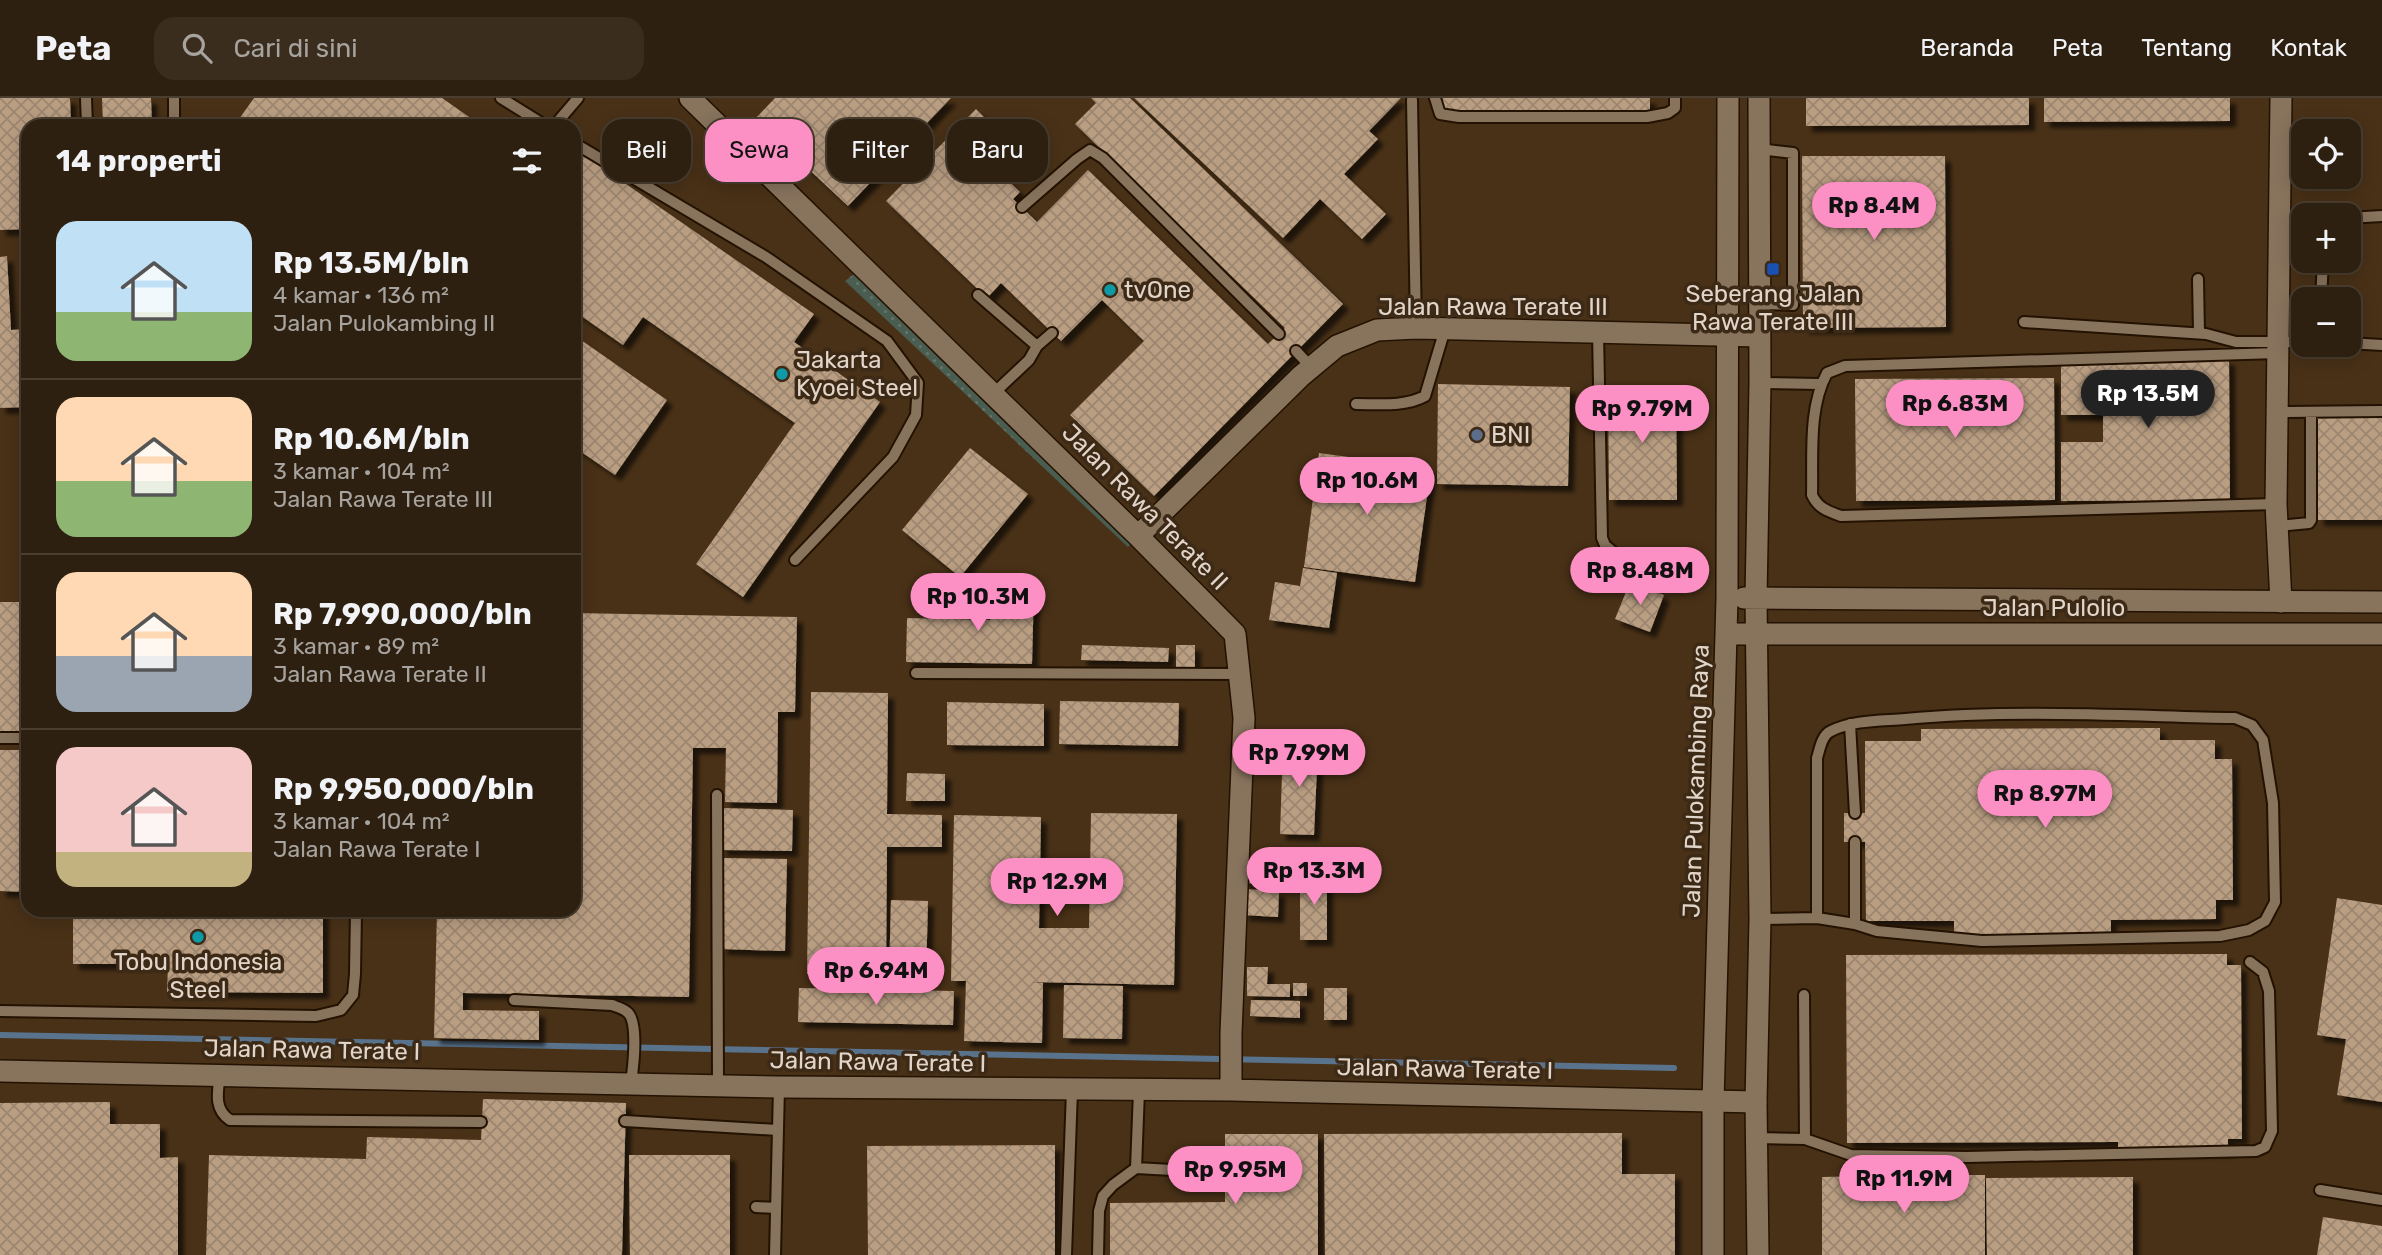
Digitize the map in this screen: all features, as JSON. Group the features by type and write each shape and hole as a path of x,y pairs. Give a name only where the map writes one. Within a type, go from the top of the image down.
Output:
{"street":[{"name":"Jalan Rawa Terate II","path":"690,98 1138,536 1235,635 1244,718 1231,1081"},
{"name":"Jalan Pulokambing Raya","path":"1713,1255 1713,1102 1727,634 1728,98"},
{"path":"1758,1255 1756,1102 1760,919 1756,598 1760,383 1759,98"},
{"path":"2281,98 2276,504 2281,602"},
{"name":"Jalan Rawa Terate III","path":"1138,536 1312,368 1337,346 1354,337 1377,330 1416,328 1759,336"},
{"name":"Jalan Pulolio","path":"1727,598 2382,602"},
{"name":"Jalan Pulolio","path":"1727,634 2382,634"},
{"name":"Jalan Rawa Terate I","path":"0,1071 779,1087 1139,1091 1231,1081 1756,1102"}],"lane":[{"path":"86,98 87,119"},
{"path":"174,98 174,119"},
{"path":"501,98 535,119"},
{"path":"560,119 578,98"},
{"path":"1435,98 1440,114 1459,117 1647,117 1668,113 1675,107 1675,98"},
{"path":"1412,100 1416,328"},
{"path":"581,147 766,257 887,341 918,383 916,415 893,457 795,560"},
{"path":"1759,149 1793,153 1793,305 1759,304"},
{"path":"1022,207 1090,150 1102,158 1279,334"},
{"path":"2361,217 2382,216"},
{"path":"2198,279 2199,333"},
{"path":"978,295 1037,346"},
{"path":"2024,322 2199,333 2278,348"},
{"path":"1356,404 1402,403 1416,401 1425,396 1445,329"},
{"path":"1598,332 1602,538 1605,545 1626,563"},
{"path":"993,394 1029,360 1037,346 1052,333"},
{"path":"2361,344 2382,345"},
{"path":"2276,504 1841,516 1825,511 1812,495 1816,406 1821,384 1827,373 1845,366 2278,348 2291,345"},
{"path":"1296,351 1312,368"},
{"path":"1760,383 1821,384"},
{"path":"2278,412 2382,411"},
{"path":"2277,526 2309,523 2311,520 2311,412"},
{"path":"916,673 1240,674"},
{"path":"1760,919 1817,918 1855,924 1877,931 2009,941 2220,936 2249,930 2265,921 2275,902 2273,803 2263,740 2252,725 2235,718 2011,714 1933,716 1850,724 1828,732 1821,743 1817,758 1817,918"},
{"path":"1850,724 1855,813"},
{"path":"0,738 21,738"},
{"path":"718,795 718,1085"},
{"path":"1855,842 1855,924"},
{"path":"0,1011 316,1016 341,1010 353,995 356,917"},
{"path":"1756,1138 1805,1139 1851,1156 2256,1151 2265,1147 2272,1131 2271,1033 2269,991 2263,972 2250,962"},
{"path":"1804,995 1805,1139"},
{"path":"514,1000 612,1005 627,1011 632,1018 633,1032 631,1083"},
{"path":"220,1074 217,1103 222,1115 230,1120 481,1122"},
{"path":"775,1255 779,1087"},
{"path":"1066,1255 1072,1090"},
{"path":"1136,1168 1139,1091"},
{"path":"625,1121 777,1130"},
{"path":"1098,1255 1099,1211 1104,1196 1113,1185 1136,1168 1190,1171"},
{"path":"2320,1190 2382,1200"},
{"path":"756,1207 776,1208"}],"shaded area":[{"path":"0,98 2382,98 2382,1255 0,1255"}],"green space":[{"path":"863,267 1138,536 1128,547 845,281"}],"building":[{"path":"0,98 70,98 71,119 21,119 21,229 0,230"},
{"path":"102,98 151,98 152,119 103,119"},
{"path":"254,98 442,98 472,119 239,119"},
{"path":"775,98 951,98 931,119 827,119 827,182 871,182 848,206 813,173 813,119 755,119"},
{"name":"tvOne","path":"1091,98 1130,98 1343,304 1154,496 1070,415 1144,341 1102,300 1061,341 1001,283 987,298 886,201 905,182 933,182 933,153 947,139 947,182 1009,182 1020,192 1013,199 1037,222 1088,170 1268,344 1285,328 1075,124 1096,103"},
{"path":"1134,98 1401,98 1369,131 1378,139 1344,174 1386,214 1362,239 1320,199 1283,238"},
{"path":"1440,98 1650,98 1650,110 1440,112"},
{"path":"1806,98 2029,98 2029,125 1806,126"},
{"path":"2044,98 2230,98 2230,121 2044,122"},
{"name":"tvOne","path":"976,109 986,119 966,119"},
{"name":"Jakarta Kyoei Steel","path":"581,153 602,167 602,182 623,182 814,314 794,342 880,402 743,597 696,564 795,423 643,317 623,345 581,316"},
{"path":"1802,156 1945,156 1946,327 1803,328"},
{"path":"7,256 11,330 21,329 21,407 0,408 0,257"},
{"path":"581,340 667,400 615,475 581,452"},
{"path":"2229,359 2230,500 2061,501 2061,442 2103,442 2103,415 2061,415 2061,360"},
{"path":"2054,378 2055,500 1856,501 1855,379"},
{"path":"1438,384 1570,387 1568,486 1437,484"},
{"path":"1608,390 1676,390 1677,500 1609,500"},
{"path":"2317,417 2382,417 2382,520 2318,520"},
{"path":"970,448 1028,494 960,577 902,530"},
{"path":"1319,453 1431,468 1415,582 1304,567"},
{"path":"1303,568 1337,573 1329,628 1269,620 1275,582 1300,586"},
{"path":"1630,582 1664,595 1650,632 1615,619"},
{"path":"990,587 1034,587 1032,664 906,662 907,618 990,620"},
{"path":"0,602 21,602 21,731 0,731"},
{"path":"581,613 797,617 795,712 778,712 777,803 725,802 726,748 693,748 689,997 463,993 463,1010 539,1011 539,1040 434,1038 437,917 581,917"},
{"path":"1082,645 1169,648 1168,662 1081,660"},
{"path":"1176,645 1195,645 1195,667 1176,667"},
{"path":"811,692 888,693 887,814 942,815 942,847 887,847 886,975 807,974"},
{"path":"1060,701 1179,703 1178,746 1059,744"},
{"path":"947,702 1044,704 1044,746 947,745"},
{"path":"2160,728 2160,740 2215,740 2215,759 2232,759 2233,900 2216,900 2216,919 2111,920 2111,934 1954,935 1954,921 1866,921 1865,842 1844,842 1844,813 1865,813 1865,741 1921,741 1921,729"},
{"path":"1283,744 1318,745 1314,835 1280,834"},
{"path":"0,750 21,750 21,892 0,891"},
{"path":"907,773 945,774 945,801 906,801"},
{"path":"722,808 793,810 792,851 721,850"},
{"path":"1091,813 1177,814 1174,985 1031,982 1043,983 1042,1043 964,1041 966,981 951,981 954,815 1041,817 1039,928 1089,928"},
{"path":"723,858 787,859 785,951 721,949"},
{"path":"1245,866 1294,868 1294,885 1244,883"},
{"path":"1300,873 1327,873 1327,940 1300,940"},
{"path":"1244,889 1279,891 1278,917 1243,915"},
{"path":"2337,898 2382,905 2382,1102 2337,1095 2346,1039 2317,1035"},
{"path":"891,900 928,901 926,978 889,977"},
{"name":"Tobu Indonesia Steel","path":"73,917 323,917 323,993 167,992 168,964 73,964"},
{"path":"2227,954 2227,965 2241,965 2242,1139 2228,1139 2228,1151 2118,1152 2118,1142 1847,1143 1846,955"},
{"path":"1247,967 1268,967 1267,984 1290,984 1290,997 1247,996"},
{"path":"1293,983 1307,983 1307,996 1293,996"},
{"path":"1064,985 1123,986 1122,1039 1063,1038"},
{"path":"799,988 954,991 953,1025 798,1022"},
{"path":"1324,988 1347,988 1347,1020 1324,1020"},
{"path":"1251,1000 1300,1001 1300,1018 1250,1016"},
{"path":"483,1099 626,1103 622,1255 206,1255 209,1155 366,1159 367,1137 481,1140"},
{"path":"110,1102 110,1124 160,1124 160,1158 178,1157 178,1255 0,1255 0,1103"},
{"path":"1622,1133 1622,1174 1675,1174 1675,1255 1325,1255 1324,1134"},
{"path":"1225,1134 1318,1134 1318,1255 1110,1255 1110,1203 1225,1202"},
{"path":"1055,1145 1055,1255 868,1255 867,1146"},
{"path":"629,1155 730,1155 730,1255 630,1255"},
{"path":"1985,1175 1985,1255 1822,1255 1822,1177"},
{"path":"2133,1177 2133,1255 1987,1255 1986,1178"},
{"path":"2323,1217 2382,1226 2382,1255 2317,1255"}],"waterway":[{"path":"0,1035 1674,1068"}],"place":[{"name":"Seberang Jalan Rawa Terate III","path":"1773,269"},
{"name":"tvOne","path":"1110,290"},
{"name":"Jakarta Kyoei Steel","path":"782,374"},
{"name":"BNI","path":"1477,435"},
{"name":"Tobu Indonesia Steel","path":"198,937"}]}
